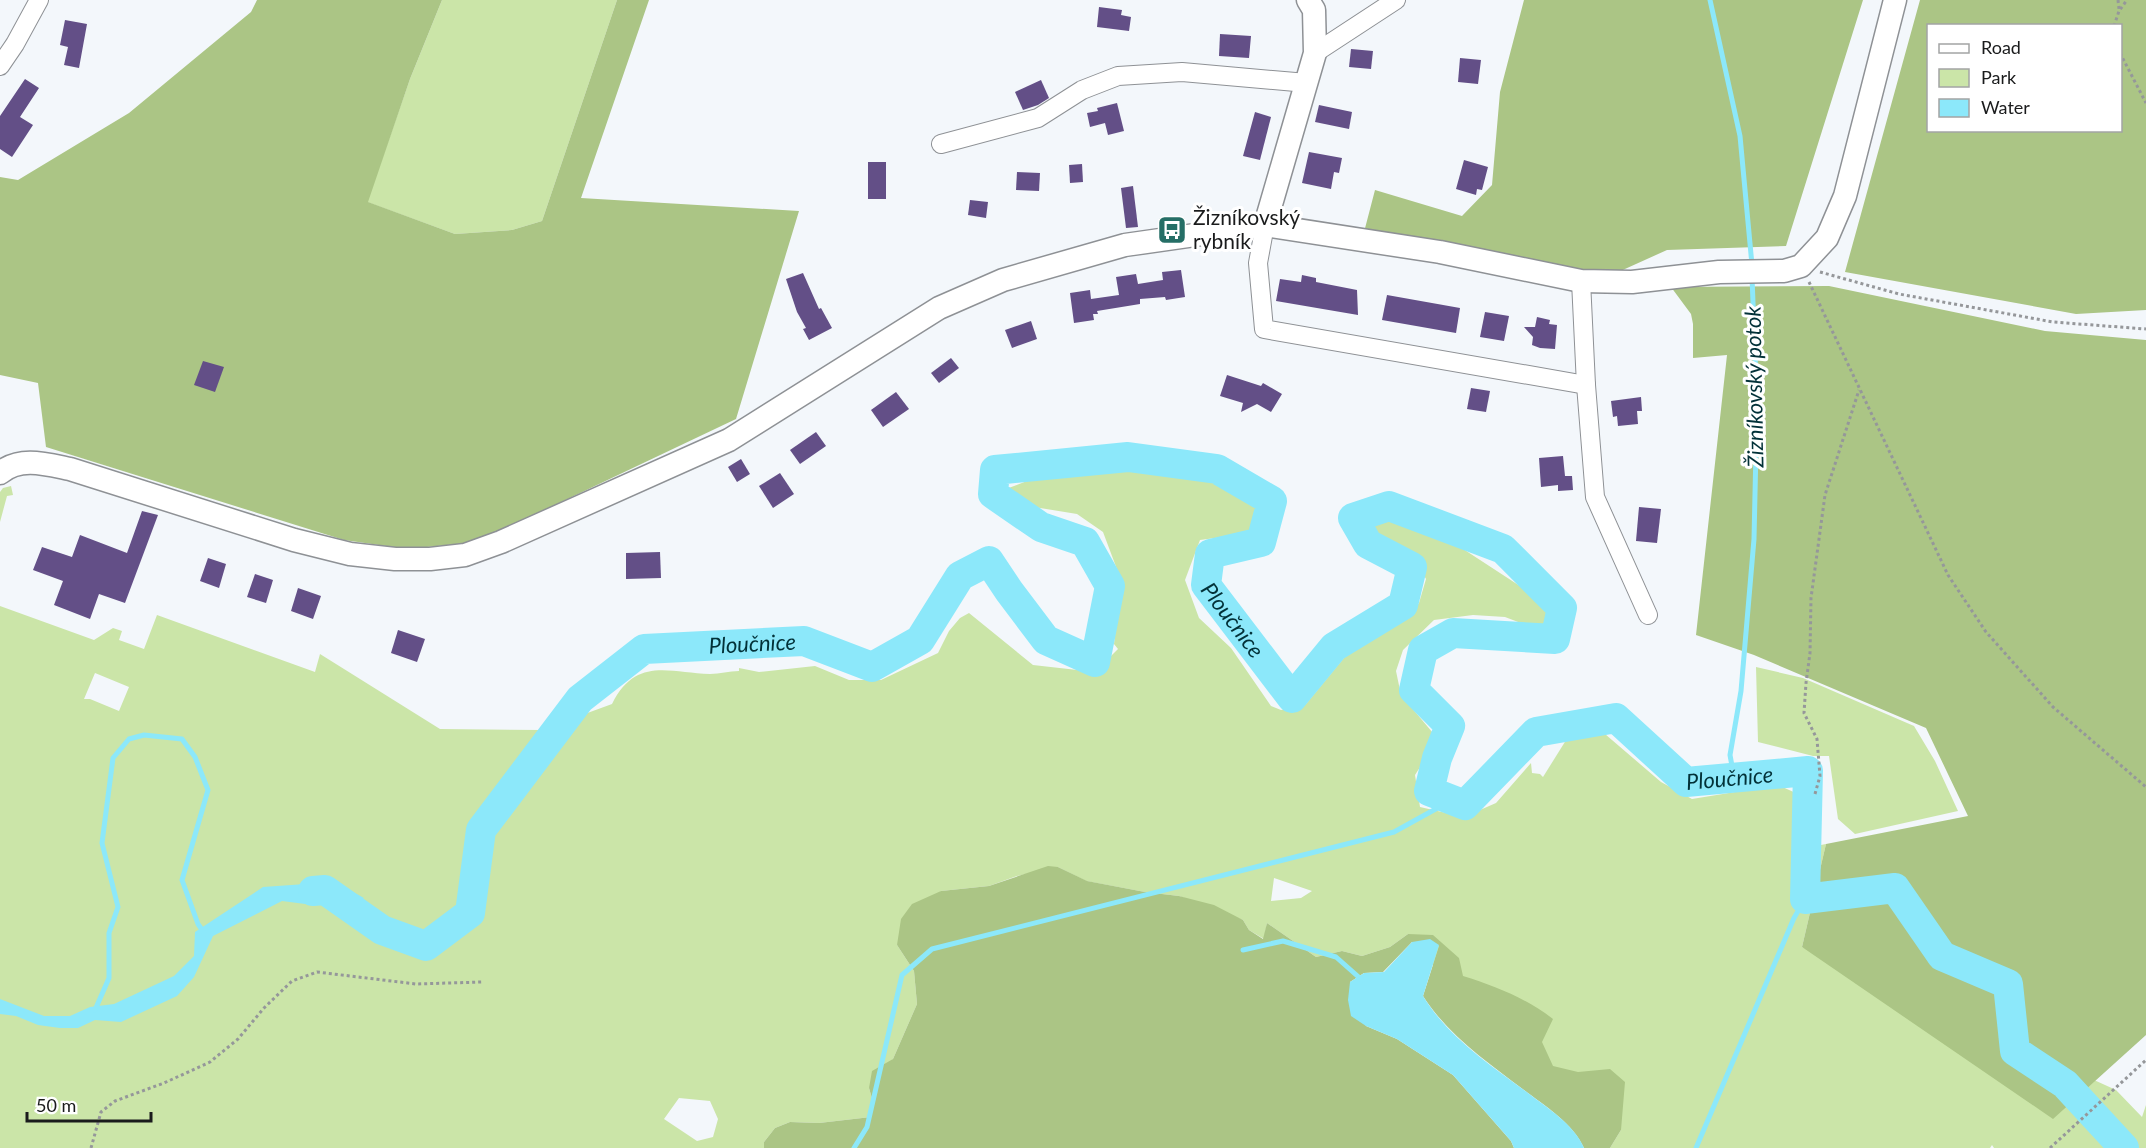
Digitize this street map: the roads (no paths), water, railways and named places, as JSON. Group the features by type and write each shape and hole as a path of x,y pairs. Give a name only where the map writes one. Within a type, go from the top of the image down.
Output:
{"street":[{"path":"0,66 39,0"},
{"path":"1308,0 1314,10 1315,53 1265,225 1258,263 1264,329 1586,385"},
{"path":"1315,53 1396,0"},
{"path":"3,467 36,461 70,469 294,540 350,554 395,559 430,559 465,555 501,542 729,440 939,308 1003,280 1125,245 1265,225 1440,252 1581,281 1632,282 1719,272 1784,271 1801,266 1827,238 1845,196 1895,0"},
{"path":"941,144 1038,118 1082,90 1118,76 1182,72 1307,82"},
{"path":"1581,281 1595,497 1648,615"}],"water":[{"path":"334,882 364,898 344,909 322,901 313,905 282,901 213,936 194,977 177,996 121,1022 95,1020 78,1028 60,1028 38,1025 16,1016 0,1014 0,999 44,1016 70,1016 90,1007 114,1004 174,976 194,956 195,932 263,887"},
{"path":"1430,939 1439,945 1423,996 1433,1011 1457,1037 1485,1061 1559,1117 1574,1131 1584,1148 1514,1148 1511,1141 1453,1075 1397,1039 1366,1026 1351,1016 1348,1000 1350,982 1364,973 1384,972 1412,942"}],"waterway":[{"name":"Žizníkovský potok","path":"1710,0 1740,136 1752,265"},
{"name":"Žizníkovský potok","path":"1734,777 1730,755 1741,691 1754,539 1757,404 1752,277"},
{"name":"Ploučnice","path":"313,891 325,890 382,930 426,946 470,913 481,830 580,699 644,649 804,641 872,667 920,640 960,576 989,561 1046,640 1095,662 1110,586 1085,542 1041,527 993,494 995,470 1128,457 1217,469 1272,501 1261,542 1210,554 1206,585 1292,698 1334,647 1403,605 1412,567 1368,544 1353,518 1389,506 1503,549 1562,608 1555,639 1453,633 1423,650 1414,690 1450,726 1437,758 1429,791 1465,805 1536,732 1616,718 1686,782 1808,771 1805,899 1895,888 1942,956 2008,984 2015,1051 2065,1084 2124,1148"},
{"path":"95,1010 109,978 109,933 118,907 102,843 113,758 129,739 144,735 182,739 195,757 208,790 182,880 198,924 205,934"},
{"path":"854,1148 867,1127 902,975 932,949 1394,832 1452,800"},
{"path":"1696,1148 1794,918 1805,899"},
{"path":"1243,950 1283,941 1336,957 1362,980"}],"place":[{"name":"Žizníkovský rybník","path":"1172,230"}]}
